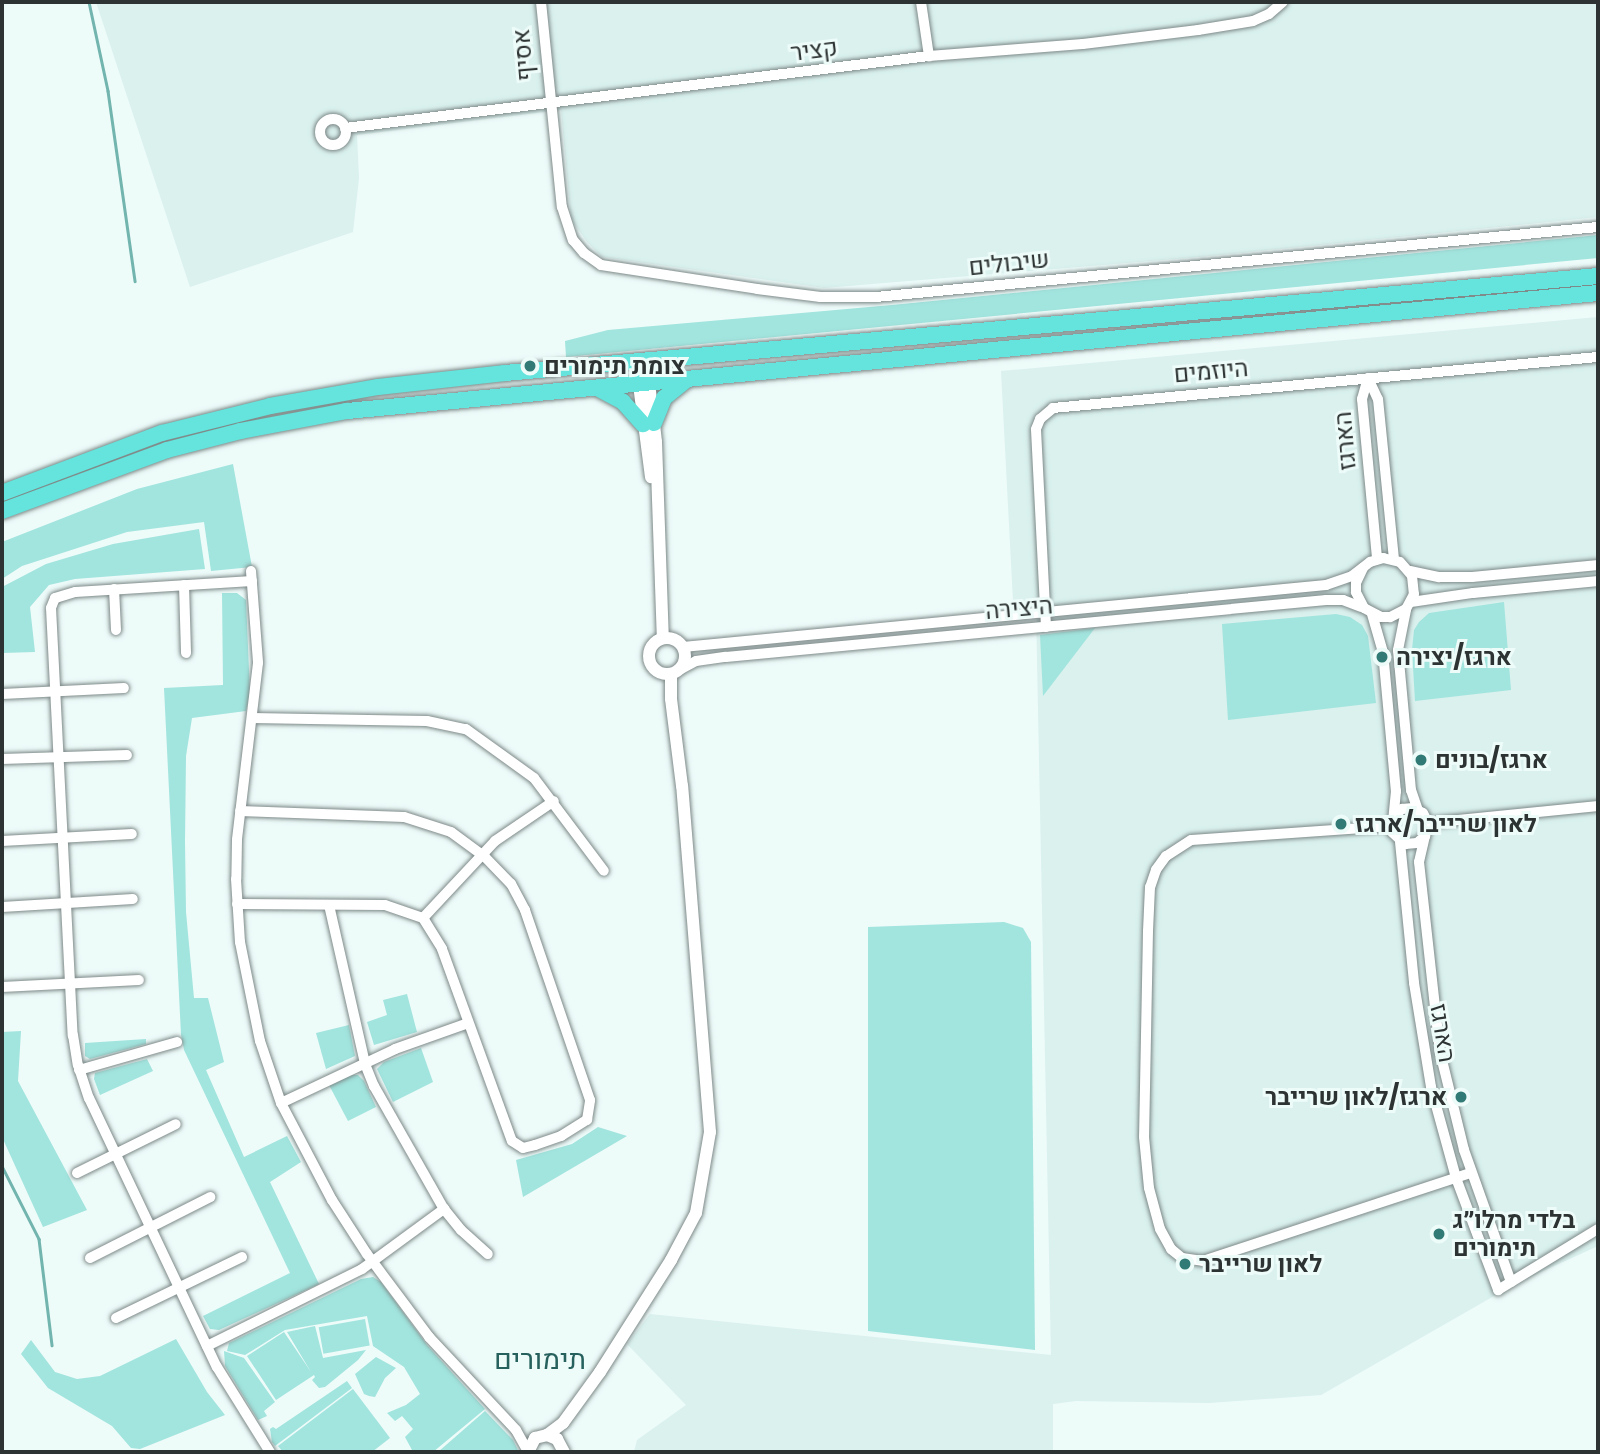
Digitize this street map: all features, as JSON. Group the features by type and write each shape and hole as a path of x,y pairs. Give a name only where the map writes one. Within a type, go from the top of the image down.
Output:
{"highway":[{"path":"2,492 162,433 270,406 421,382 1598,276"},
{"path":"2,511 137,460 241,431 374,408 1598,293"},
{"path":"593,388 617,397 648,423 668,393 691,379"}],"street":[{"name":"אסיף","path":"541,2 549,103"},
{"path":"921,2 929,56"},
{"name":"קציר","path":"345,128 929,56 1083,44 1198,30 1253,21 1283,2"},
{"name":"שיבולים","path":"549,103 564,216 573,240 584,253 601,265 621,269 820,297 890,296 1598,227"},
{"name":"היוזמים","path":"1046,627 1036,429 1040,419 1053,408 1598,357"},
{"path":"641,363 658,515 663,638"},
{"name":"הארגז","path":"1368,378 1363,399 1377,559"},
{"name":"הארגז","path":"1368,378 1378,399 1394,559"},
{"path":"1428,822 1425,835 1417,843 1400,842 1392,821 1396,790 1383,652 1368,611 1356,592 1358,575 1363,568 1377,559 1394,559 1410,571 1439,577 1472,577 1598,565"},
{"name":"היצירה","path":"683,647 1326,585 1352,576 1363,568"},
{"path":"1410,571 1415,587 1398,650 1411,790 1418,810 1428,822"},
{"path":"270,1452 229,1389 207,1346 115,1154 79,1070 74,1043 70,984 52,603 66,593 184,585 252,576 258,663 240,811 236,858 237,904 240,942 253,1013 281,1103 332,1200 373,1262 429,1337 516,1430 528,1452"},
{"path":"1368,611 1390,617 1408,606 1474,593 1598,581"},
{"path":"184,585 186,653"},
{"path":"114,589 116,630"},
{"name":"היצירה","path":"670,672 696,661 726,657 1326,600 1343,600 1368,611"},
{"path":"663,638 674,639 683,647 685,659 670,672 652,666 649,655 653,644 663,638"},
{"path":"528,1452 531,1443 568,1416 600,1372 671,1260 696,1213 710,1132 670,672"},
{"path":"2,694 124,688"},
{"path":"252,718 427,721 453,724 479,737 519,765 554,801 604,871"},
{"path":"2,759 127,755"},
{"path":"423,918 495,841 554,801"},
{"path":"1428,822 1598,806"},
{"path":"1418,810 1402,809 1392,821 1191,840 1166,856 1156,870 1150,887 1147,945 1144,1137 1149,1188 1160,1229 1171,1249 1182,1258 1203,1261 1471,1173"},
{"path":"237,904 385,905 423,918 442,949 509,1135 516,1146 545,1142 587,1120 590,1100 525,910 511,884 482,855 452,832 404,817 240,811"},
{"path":"2,841 132,834"},
{"name":"הארגז","path":"1425,835 1419,862 1435,1022 1447,1084 1471,1173 1511,1282"},
{"name":"הארגז","path":"1400,842 1424,1055 1456,1178 1498,1290 1598,1230"},
{"path":"2,907 133,899"},
{"path":"329,905 365,1064 374,1086 444,1209 461,1230 488,1254"},
{"path":"2,987 139,980"},
{"path":"281,1103 365,1064 468,1023"},
{"path":"79,1070 177,1042"},
{"path":"77,1173 176,1124"},
{"path":"90,1258 210,1197"},
{"path":"207,1346 373,1262 444,1209"},
{"path":"116,1318 242,1257"},
{"path":"563,1450 568,1416"},
{"path":"516,1430 557,1439 563,1450"}],"shaded area":[{"path":"96,2 1598,2 1598,217 1199,257 824,288 602,257 587,242 571,219 561,110 357,135 359,178 353,232 190,287"},
{"path":"1598,235 1598,258 566,357 565,341 608,330 892,305"},
{"path":"1598,317 1598,1246 1515,1284 1321,1395 1209,1403 1076,1401 1053,1404 1053,1452 634,1452 637,1440 686,1405 627,1344 650,1314 1051,1355 1036,609 1013,601 1001,371"},
{"path":"233,464 252,567 211,571 204,522 127,532 22,566 2,579 2,542 137,489"},
{"path":"199,529 205,569 75,579 49,585 30,607 35,652 2,653 2,587 46,564 113,544"},
{"path":"222,593 237,593 246,600 250,693 246,711 192,718 186,756 185,842 186,912 194,998 208,998 224,1062 206,1070 244,1157 287,1136 301,1162 270,1182 319,1284 219,1330 210,1329 203,1316 290,1273 184,1050 181,1035 164,688 223,685"},
{"path":"1504,602 1511,690 1415,701 1412,650 1414,630 1419,622 1429,613"},
{"path":"1336,614 1350,617 1362,625 1368,636 1376,703 1228,720 1222,624"},
{"path":"1095,628 1043,696 1040,635"},
{"path":"1004,922 1023,928 1031,942 1035,1350 868,1331 868,927"},
{"path":"407,994 417,1032 374,1045 367,1022 387,1015 383,1000"},
{"path":"349,1025 355,1056 326,1069 316,1033"},
{"path":"21,1031 18,1081 87,1210 43,1227 2,1137 2,1032"},
{"path":"146,1039 146,1044 90,1059 85,1056 85,1043"},
{"path":"421,1048 433,1082 393,1102 377,1069 384,1062"},
{"path":"147,1059 153,1071 100,1095 94,1079 95,1073"},
{"path":"350,1075 358,1075 364,1081 376,1107 348,1121 329,1085"},
{"path":"598,1127 627,1136 523,1197 516,1160 572,1144"},
{"path":"373,1277 381,1282 427,1345 485,1409 433,1452 412,1450 405,1437 413,1429 402,1416 395,1421 387,1413 406,1405 420,1394 404,1367 373,1346 367,1316 285,1330 245,1355 227,1351 229,1343 361,1279"},
{"path":"365,1319 370,1346 323,1354 319,1327"},
{"path":"315,1326 323,1358 366,1350 325,1387 319,1388 312,1380 314,1375 276,1400 247,1356 284,1332 311,1372 287,1332"},
{"path":"176,1339 207,1392 225,1415 140,1449 131,1448 112,1426 48,1388 21,1354 31,1340 55,1372 77,1379 100,1376"},
{"path":"224,1351 244,1358 275,1402 264,1411 267,1416 258,1420 225,1366"},
{"path":"376,1357 396,1368 385,1378 375,1397 364,1394 355,1374"},
{"path":"347,1381 352,1388 275,1446 270,1429 276,1429"},
{"path":"353,1389 390,1438 372,1452 283,1452 278,1446"},
{"path":"485,1411 513,1440 519,1452 438,1452"}],"waterway":[{"path":"89,2 108,91 135,281"},
{"path":"2,1166 39,1239 52,1345"}],"place":[{"name":"צומת תימורים","path":"530,366"},
{"name":"ארגז/יצירה","path":"1382,657"},
{"name":"ארגז/בונים","path":"1421,760"},
{"name":"לאון שרייבר/ארגז","path":"1341,824"},
{"name":"ארגז/לאון שרייבר","path":"1461,1097"},
{"name":"בלדי מרלו״ג תימורים","path":"1439,1234"},
{"name":"לאון שרייבר","path":"1185,1264"}],"district":[{"name":"תימורים","path":"540,1360"}]}
